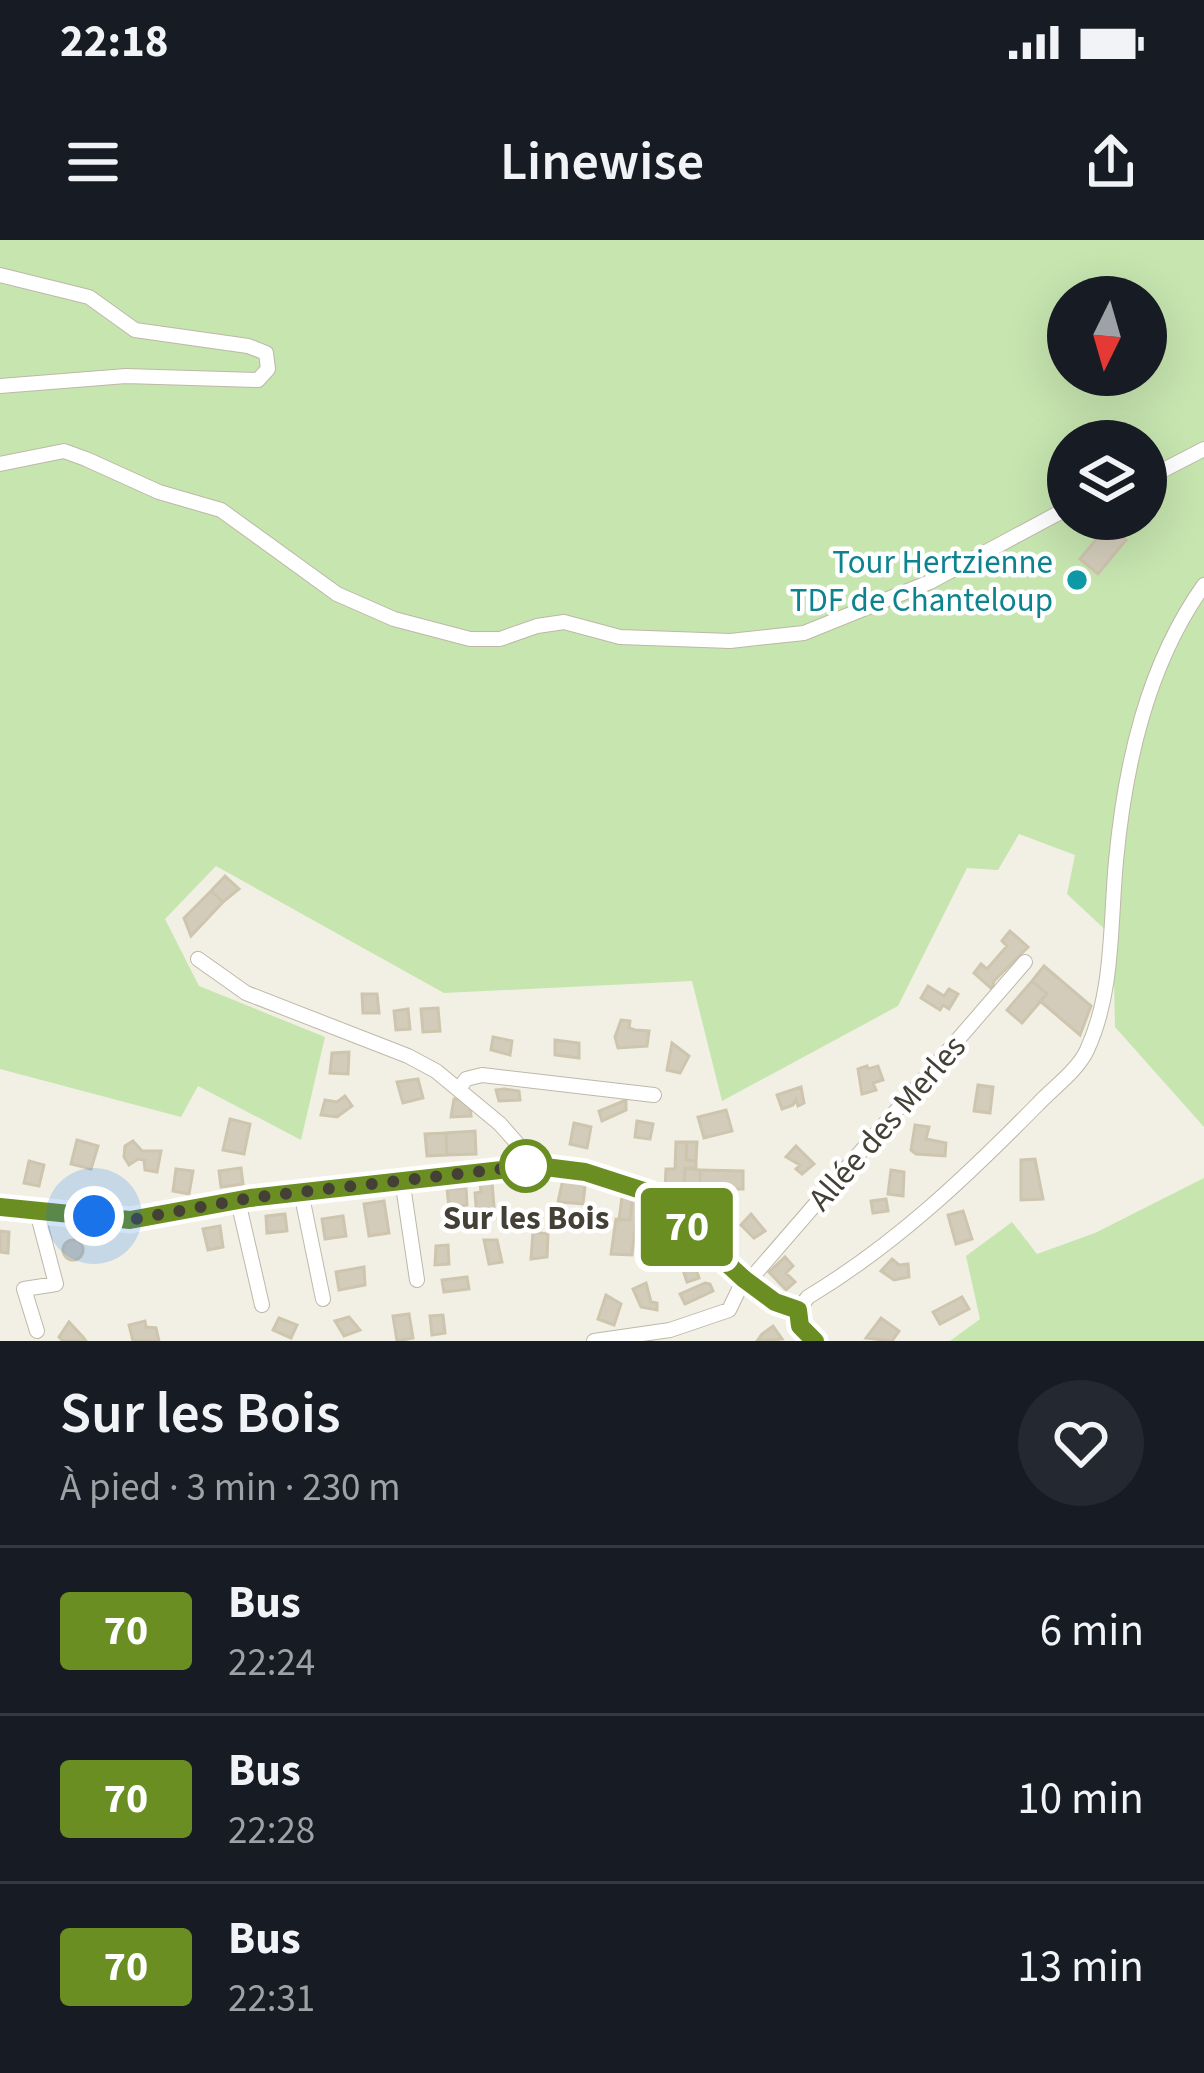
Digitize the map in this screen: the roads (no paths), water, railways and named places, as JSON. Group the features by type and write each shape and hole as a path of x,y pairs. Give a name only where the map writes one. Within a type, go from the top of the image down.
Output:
{"street":[{"path":"0,275 88,297 135,330 248,346 266,353 268,369 258,380 126,376 0,386"},
{"path":"1167,468 1204,449"},
{"path":"0,464 64,451 86,459 159,492 220,511 344,597 394,619 470,639 500,639 564,622 620,637 730,641 804,633 930,582 1047,519"},
{"path":"791,1341 808,1298 904,1232 957,1186 1086,1054 1105,990 1130,761 1159,664 1204,585"},
{"path":"198,959 246,993 408,1056 459,1089 500,1124 537,1166"},
{"name":"Allée des Merles","path":"594,1341 670,1330 729,1310 746,1280 1024,962"},
{"path":"459,1089 466,1079 482,1075 654,1094"},
{"path":"0,1207 130,1220 402,1179 537,1166 585,1172 650,1193 746,1280 799,1318 815,1341"},
{"path":"402,1179 417,1280"},
{"path":"301,1192 323,1299"},
{"path":"238,1201 262,1305"},
{"path":"37,1212 56,1284 24,1289 37,1331"}],"place":[{"name":"Tour Hertzienne TDF de Chanteloup","path":"1077,580"},
{"name":"Sur les Bois","path":"526,1166"}]}
